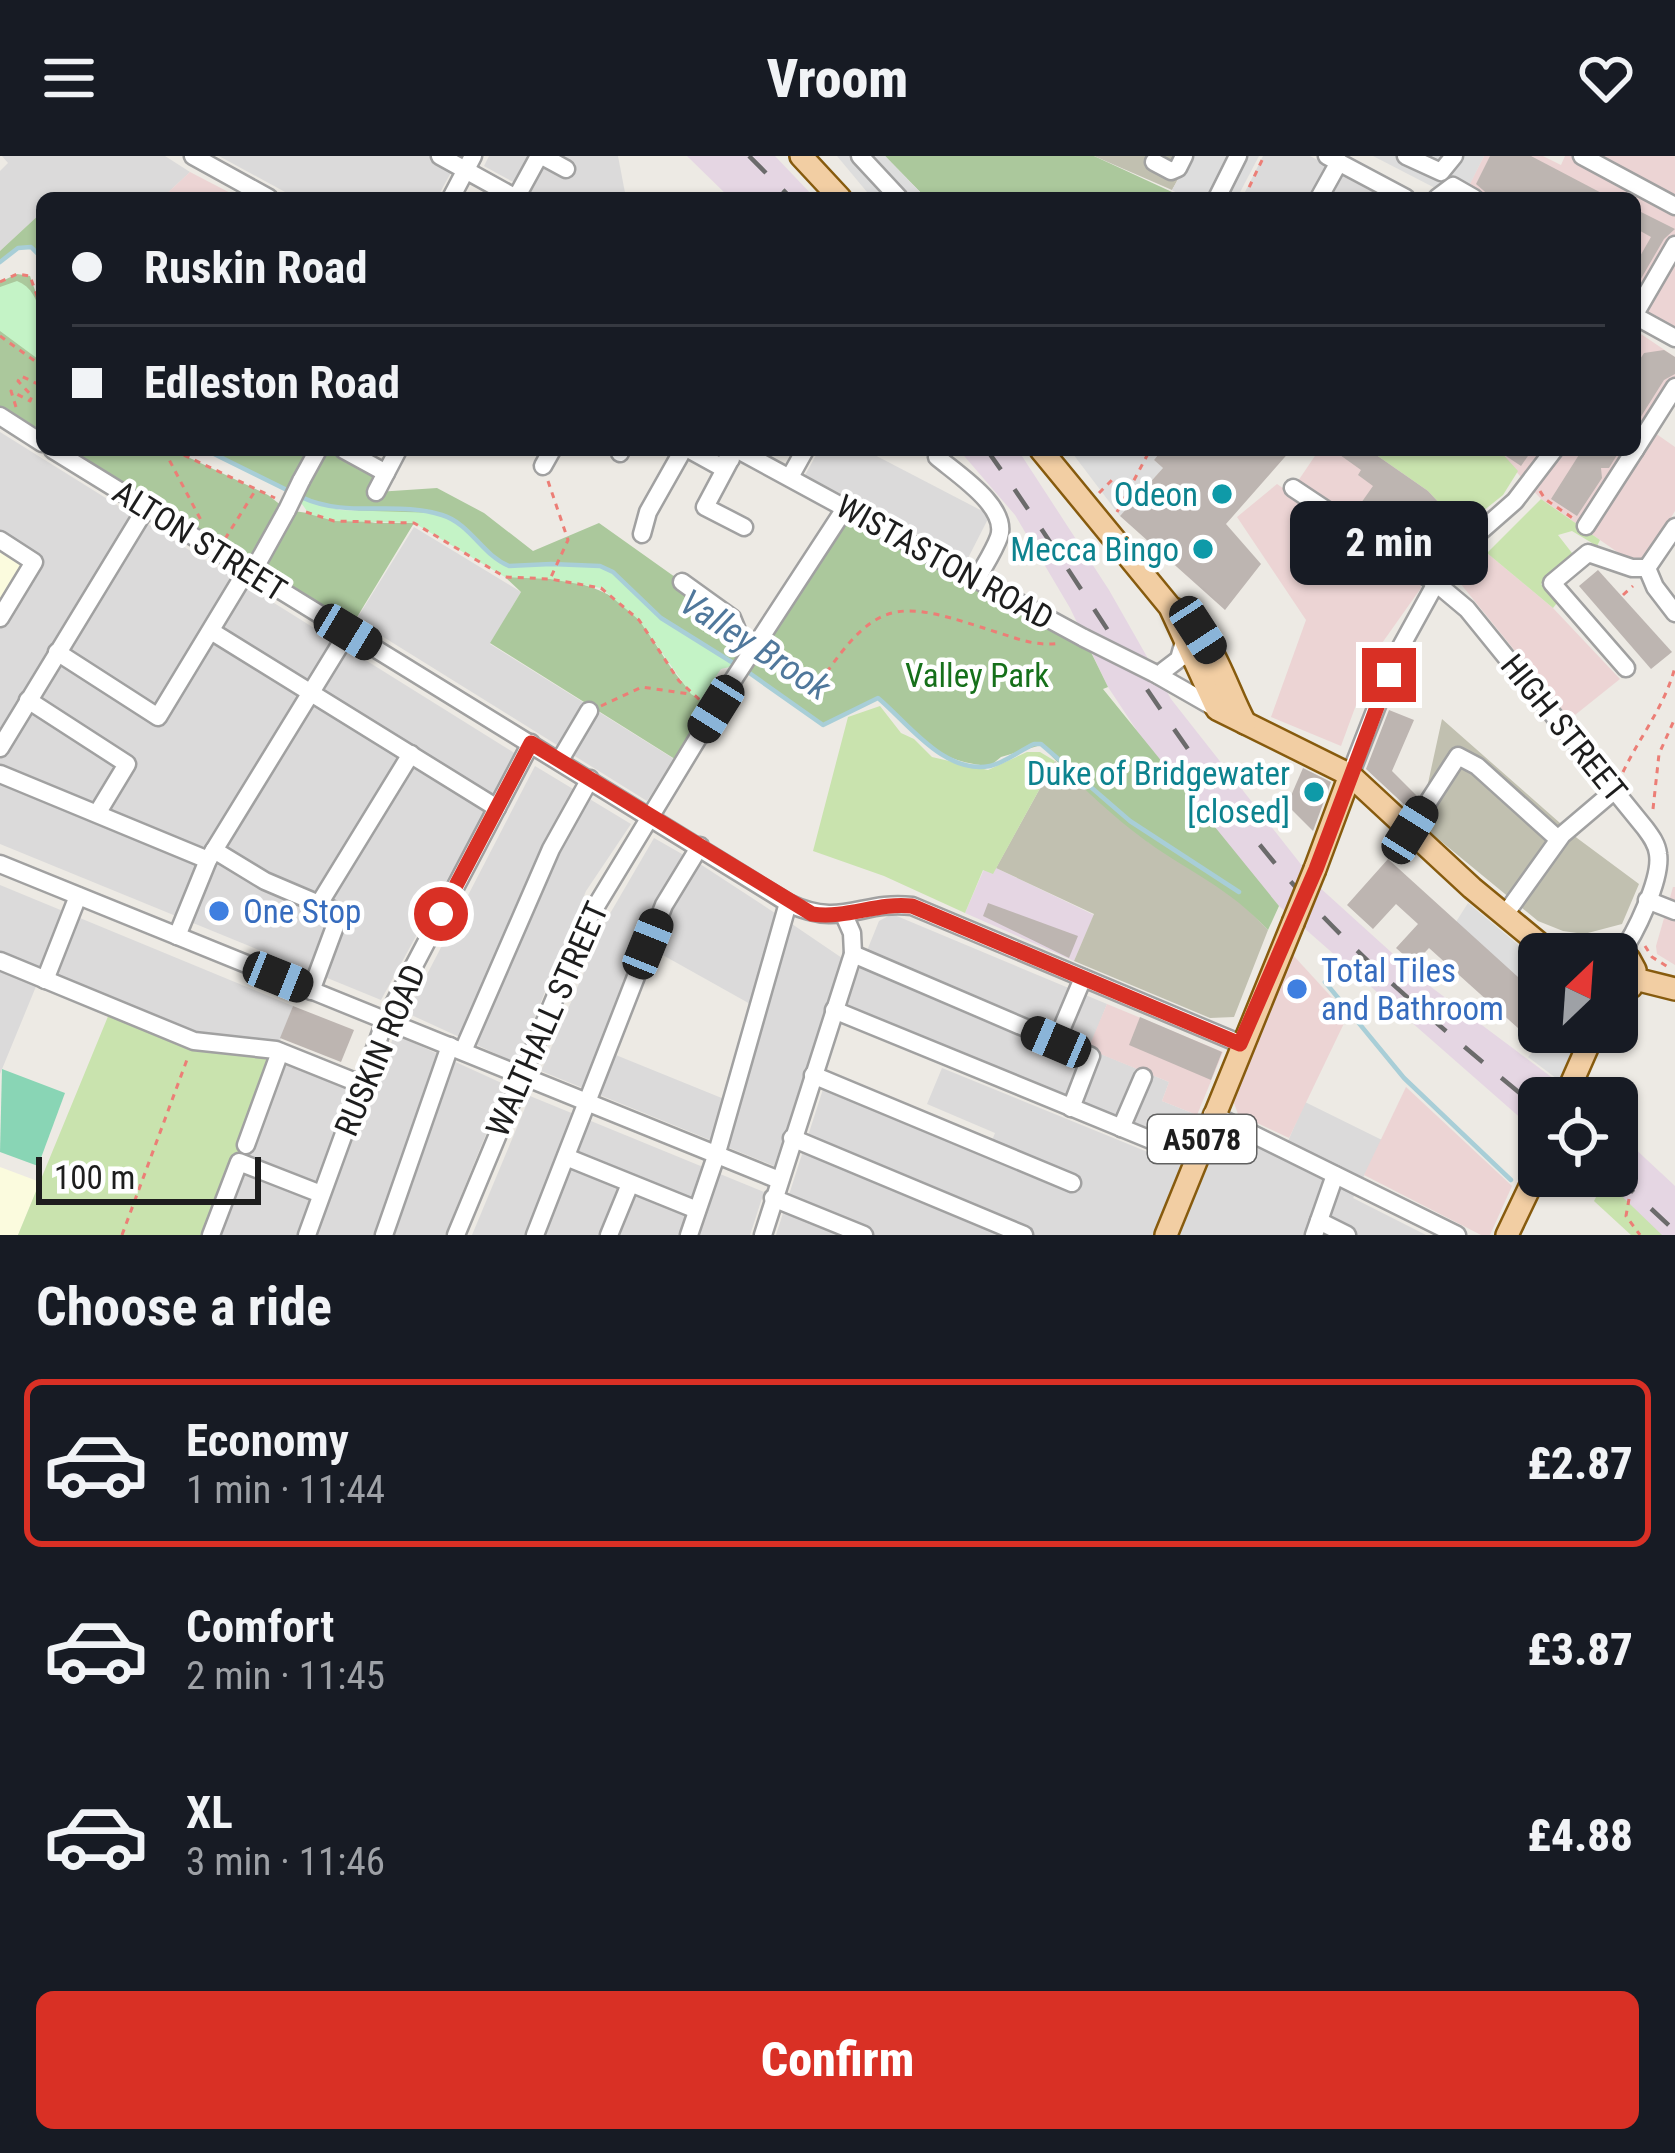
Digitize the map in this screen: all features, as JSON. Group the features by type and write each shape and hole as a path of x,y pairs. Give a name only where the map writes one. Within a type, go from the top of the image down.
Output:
{"main road":[{"path":"801,156 834,192"},
{"path":"1046,456 1171,608 1217,709 1350,775 1525,933"},
{"path":"1171,608 1183,614 1213,654 1245,723"},
{"name":"A5078","path":"1166,1235 1350,775"},
{"path":"1638,987 1675,989"},
{"path":"1507,1235 1525,1197"}],"street":[{"path":"193,156 257,192"},
{"path":"440,156 470,163 508,192"},
{"path":"519,192 540,156 566,170"},
{"path":"860,156 893,192"},
{"path":"1154,162 1171,171 1184,156"},
{"path":"1220,192 1238,156"},
{"path":"1406,156 1441,172 1454,156"},
{"path":"1582,156 1672,196"},
{"path":"1321,192 1333,159 1395,192"},
{"path":"454,192 470,163"},
{"path":"1641,304 1675,245"},
{"path":"1641,318 1675,338"},
{"path":"1641,441 1675,387"},
{"path":"4,419 36,439"},
{"name":"ALTON STREET","path":"63,456 788,903 812,914 844,915"},
{"path":"57,652 158,717 315,456"},
{"path":"355,456 386,473"},
{"path":"376,492 395,456"},
{"path":"642,534 648,512 682,456"},
{"name":"WISTASTON ROAD","path":"698,456 719,466 731,456"},
{"path":"733,456 706,507 744,527"},
{"name":"WISTASTON ROAD","path":"742,456 790,477 1217,709"},
{"path":"790,477 802,456"},
{"path":"1350,775 1398,652 1436,583 1471,537 1528,486 1550,456"},
{"path":"1586,526 1631,456"},
{"path":"937,458 986,500 1000,521 1001,532 977,579"},
{"name":"HIGH STREET","path":"1293,488 1436,583 1467,609 1615,790 1657,848 1658,864 1634,933"},
{"name":"WALTHALL STREET","path":"456,1235 587,921 735,677 846,507"},
{"path":"0,748 146,508"},
{"path":"1647,568 1674,528"},
{"path":"0,540 34,562 0,618"},
{"path":"1626,668 1552,584 1588,553 1632,568 1647,568"},
{"path":"1647,568 1675,613"},
{"path":"682,582 731,618 750,656"},
{"path":"211,631 497,808"},
{"path":"177,936 211,855 348,632"},
{"path":"1156,674 1179,659 1185,638"},
{"path":"28,700 127,764 98,812"},
{"path":"560,760 589,712"},
{"name":"RUSKIN ROAD","path":"307,1235 386,1021 531,743"},
{"path":"319,904 411,754"},
{"path":"1410,830 1458,756 1477,766 1558,839"},
{"path":"0,774 211,855 340,913 311,991"},
{"path":"384,1235 456,1048 550,849 590,779"},
{"path":"1504,916 1558,839 1615,790"},
{"path":"535,1235 664,904 700,846"},
{"path":"0,864 716,1156 864,1235"},
{"path":"45,980 79,896"},
{"path":"1647,900 1675,911"},
{"path":"689,1235 788,903"},
{"path":"764,1235 853,954 844,915 893,904 912,906 1240,1044"},
{"path":"853,954 1090,1056 1071,1108"},
{"path":"0,961 194,1041 280,1052 363,1085"},
{"path":"1056,1042 1082,978"},
{"path":"834,1010 1195,1158"},
{"path":"211,1235 280,1052"},
{"path":"813,1075 1072,1184"},
{"path":"1120,1128 1142,1077"},
{"path":"1212,1114 1457,1235"},
{"path":"792,1138 1024,1235"},
{"path":"243,1153 321,1194"},
{"path":"566,1157 697,1210"},
{"path":"1335,1175 1316,1228 1346,1235"},
{"path":"609,1235 630,1184"}],"path":[{"path":"1247,192 1264,156"},
{"path":"0,282 16,274 30,276 36,293"},
{"path":"0,336 36,362"},
{"path":"4,419 16,410 10,392 30,401 32,396 18,381 21,376 36,383"},
{"path":"167,456 218,552"},
{"path":"186,456 334,521 414,523 506,577 601,588 625,604 692,694 716,709"},
{"path":"1106,531 1147,456"},
{"path":"547,458 568,540 550,579"},
{"path":"1094,498 1114,478"},
{"path":"218,552 256,489"},
{"path":"750,656 769,667 821,681 862,626 894,611 935,613 1028,644 1060,644 1076,634"},
{"path":"1615,790 1638,741 1667,697 1675,667"},
{"path":"589,712 642,687 692,694"},
{"path":"1652,820 1659,754 1675,718"},
{"path":"1076,788 1087,770"},
{"path":"1660,964 1675,970"},
{"path":"122,1235 194,1041"},
{"path":"1629,1199 1626,1216 1640,1235"}],"shaded area":[{"path":"2,156 165,156 190,172 168,192 36,192 36,218 0,251 0,171 8,163"},
{"path":"219,156 460,156 440,192 285,192"},
{"path":"489,156 618,156 625,192 531,192 484,166"},
{"path":"687,156 775,156 809,192 724,192"},
{"path":"837,156 885,156 920,192 867,192"},
{"path":"1094,156 1191,156 1172,190"},
{"path":"1191,156 1259,156 1240,192 1172,190"},
{"path":"1263,156 1310,156 1379,192 1245,192"},
{"path":"1373,156 1484,156 1469,186 1452,183 1435,188"},
{"path":"1484,156 1543,156 1561,165 1565,156 1675,156 1675,330 1641,310 1641,192 1429,192 1452,183 1469,185"},
{"path":"190,172 228,192 168,192"},
{"path":"1641,334 1675,357 1675,401 1655,433 1675,447 1675,511 1648,555 1636,565 1541,499 1502,456 1641,456"},
{"path":"0,432 516,754 381,1000 0,844"},
{"path":"816,456 877,456 990,515 967,560 805,475"},
{"path":"964,456 1022,456 1109,590 1171,699 1318,886 1423,981 1551,1077 1518,1077 1518,1116 1279,906 1155,758 1108,687 1070,608 1015,515"},
{"path":"1075,456 1157,456 1154,460 1163,468 1120,516"},
{"path":"1315,456 1378,456 1428,491 1462,528 1433,571 1384,539 1402,512 1371,490 1352,515 1298,481"},
{"path":"1277,484 1420,581 1421,588 1375,653 1341,746 1271,717 1306,620 1237,517"},
{"path":"414,527 521,592 490,644 674,759 647,801 356,620"},
{"path":"0,545 28,563 0,608"},
{"path":"1487,553 1553,608 1620,679 1570,719 1460,583 1465,570"},
{"path":"1442,719 1577,838 1639,884 1622,924 1577,933 1538,921 1409,815 1425,797"},
{"path":"1055,761 1148,842 1238,899 1268,930 1234,1017 1210,1018 1074,961 1094,914 996,868"},
{"path":"535,766 631,824 586,891 516,1063 407,1013"},
{"path":"654,838 689,858 601,1049 734,1103 789,922 842,958 774,1166 541,1071 608,917"},
{"path":"697,862 781,917 752,1005 652,949"},
{"path":"996,868 1094,915 1074,961 965,913 984,869"},
{"path":"0,885 293,1006 274,1057 193,1050 37,984 0,1074"},
{"path":"1673,887 1675,965 1657,954 1656,946"},
{"path":"1468,903 1518,945 1518,978 1454,925"},
{"path":"892,914 1107,1004 1089,1049 1169,1082 1162,1101 1197,1115 1187,1140 1179,1142 845,1005 879,921"},
{"path":"1292,954 1348,1015 1289,1138 1238,1114 1232,1098"},
{"path":"1107,1004 1223,1052 1197,1115 1162,1101 1169,1082 1088,1049"},
{"path":"394,1034 506,1085 445,1235 217,1235 285,1061 374,1099"},
{"path":"1532,1053 1570,1053 1561,1077 1528,1057"},
{"path":"942,1068 1182,1166 1154,1235 776,1235 825,1083 987,1153 995,1133 927,1104"},
{"path":"1406,1087 1512,1186 1490,1235 1481,1235 1364,1175"},
{"path":"530,1096 764,1192 750,1235 472,1235"},
{"path":"1305,1102 1382,1140 1353,1198 1426,1235 1180,1235 1223,1126 1281,1157"},
{"path":"1638,1152 1675,1186 1675,1235 1631,1235 1597,1197 1638,1197"},
{"path":"0,1167 40,1182 18,1235 0,1235"}],"green space":[{"path":"885,156 1094,156 1172,192 920,192"},
{"path":"36,218 36,252 31,247 18,248 0,262 0,251"},
{"path":"17,274 30,276 36,293 36,439 0,416 0,282"},
{"path":"17,281 33,295 36,358 0,331 0,287"},
{"path":"63,456 186,456 268,495 287,510 376,523 414,523 348,632"},
{"name":"Valley Park","path":"218,456 355,456 385,473 377,492 437,488 484,513 533,551 599,523 682,582 754,649 846,507 1084,638 1108,687 1103,689 1279,906 1268,930 1224,892 1118,819 1041,745 1001,757 990,766 969,763 926,743 878,698 823,725 752,675 746,662 738,665 661,618 600,566 509,566 495,560 463,525 322,506"},
{"path":"1378,456 1504,456 1518,471 1503,495 1462,528 1428,491"},
{"path":"295,494 340,510 438,513 463,525 495,560 509,566 596,566 613,572 661,618 738,665 721,669 710,685 715,709 691,694 639,620 601,588 505,577 414,523 334,521 309,514"},
{"path":"1541,499 1600,540 1597,546 1572,531 1558,535 1572,559 1541,584 1557,603 1553,608 1487,553"},
{"path":"505,577 581,584 629,609 682,681 715,709 678,761 490,643 521,592"},
{"path":"880,706 901,733 932,757 988,770 1027,752 1040,752 1055,761 993,874 983,870 965,913 884,876 813,851 848,717"},
{"path":"109,1014 193,1050 274,1057 206,1235 18,1235"},
{"path":"2,1069 65,1093 38,1166 0,1152"},
{"path":"1596,1197 1623,1197 1662,1235 1631,1235 1594,1201"}],"building":[{"path":"1490,156 1531,156 1600,192 1485,192 1476,184"},
{"path":"1641,212 1675,229 1641,279 1641,254 1651,237 1641,231"},
{"path":"1664,350 1675,357 1675,374 1664,380 1641,416 1641,358"},
{"name":"Mecca Bingo","path":"1157,456 1286,456 1226,524 1261,564 1225,610 1120,516 1163,468 1154,460"},
{"path":"1341,456 1378,456 1428,491 1462,528 1433,565 1354,513 1373,486 1358,475 1361,470"},
{"path":"1506,456 1528,456 1521,466"},
{"path":"1578,456 1616,456 1609,468 1601,468 1602,478 1577,516 1551,499"},
{"path":"1598,570 1672,652 1651,669 1579,586"},
{"path":"1389,710 1414,720 1392,771 1417,796 1409,809 1366,769"},
{"name":"Duke of Bridgewater [closed]","path":"1303,768 1331,782 1313,831 1287,805"},
{"path":"1388,859 1518,977 1518,1028 1429,948 1414,964 1396,948 1418,924 1396,904 1373,929 1347,905"},
{"path":"988,903 1078,936 1069,958 983,916"},
{"path":"293,1006 354,1030 341,1062 280,1038"},
{"path":"1140,1017 1222,1052 1211,1080 1129,1045"}],"waterway":[{"name":"Valley Brook","path":"0,262 18,248 31,247 36,252"},
{"name":"Valley Brook","path":"218,456 291,492"},
{"name":"Valley Brook","path":"301,497 336,507 442,515 509,566 600,566 613,572 661,618 738,666"},
{"name":"Valley Brook","path":"748,672 823,725 878,698 942,755 973,767 990,766 1041,744 1130,821 1239,892"},
{"name":"Valley Brook","path":"1325,982 1404,1078 1511,1180"}],"railway":[{"path":"749,156 785,192"},
{"path":"991,456 1161,710 1273,861 1367,960 1518,1091"},
{"path":"1638,1197 1675,1231"}],"place":[{"name":"Odeon","path":"1222,494"},
{"name":"Mecca Bingo","path":"1203,549"},
{"name":"Duke of Bridgewater [closed]","path":"1314,792"},
{"name":"One Stop","path":"219,911"},
{"name":"Total Tiles and Bathroom","path":"1297,989"}],"route":[{"path":"441,914 531,743 812,914 912,906 1240,1044 1316,869 1389,675"}]}
